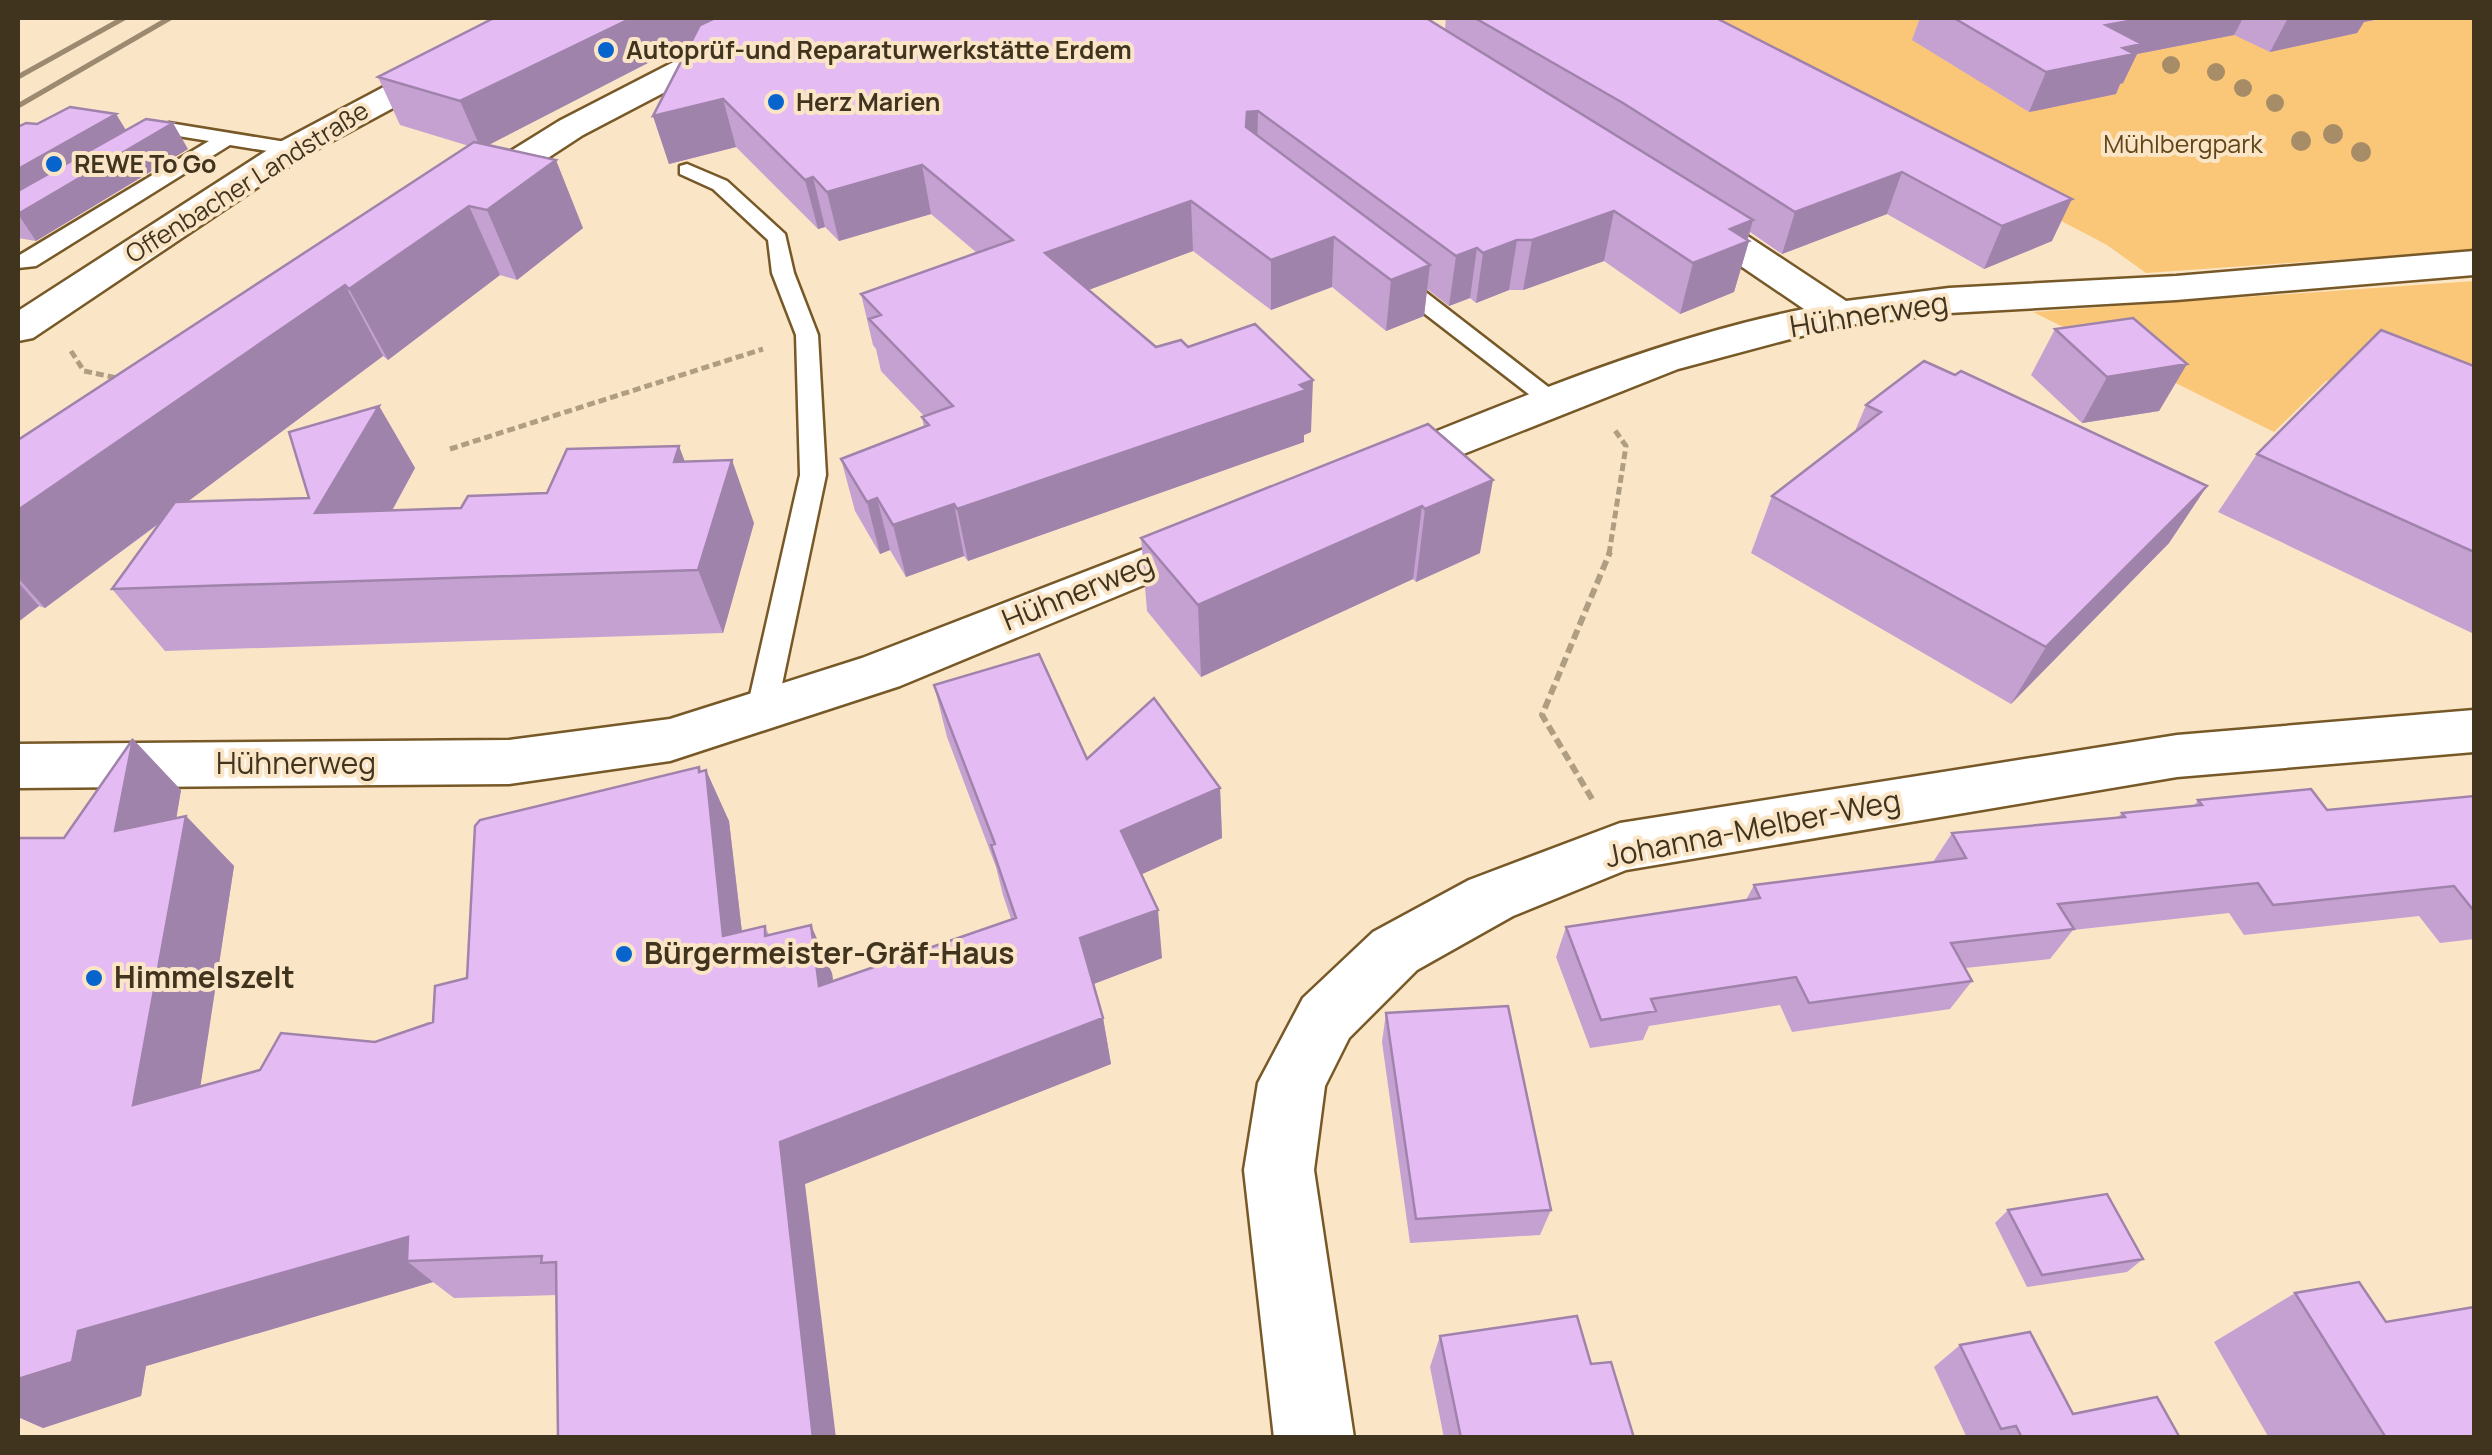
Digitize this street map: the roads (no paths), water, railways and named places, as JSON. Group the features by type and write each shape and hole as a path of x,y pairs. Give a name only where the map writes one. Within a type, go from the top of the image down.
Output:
{"street":[{"name":"Offenbacher Landstraße","path":"18,329 292,149 536,18"},
{"path":"442,211 572,128 782,18"},
{"path":"1648,186 1839,314"},
{"name":"Hühnerweg","path":"1330,491 1552,401 1700,350 1839,314 2014,296 2474,263"},
{"path":"18,307 74,292"},
{"name":"Hühnerweg","path":"18,766 510,762 670,740 881,672 1256,520"},
{"name":"Johanna-Melber-Weg","path":"1314,1438 1279,1170 1292,1083 1326,1018 1395,951 1491,898 1620,848 2176,756 2474,731"}],"lane":[{"path":"118,159 169,129 292,149"},
{"path":"18,244 197,134"},
{"path":"18,262 28,262 226,139"},
{"path":"687,170 720,184 778,238 784,273 807,334 813,475 761,713"},
{"path":"1379,267 1552,401"}],"railway":[{"path":"18,77 124,18"},
{"path":"18,106 170,18"}],"place":[{"name":"Autoprüf-und Reparaturwerkstätte Erdem","path":"606,50"},
{"name":"Herz Marien","path":"776,102"},
{"name":"REWE To Go","path":"54,164"},
{"name":"Bürgermeister-Gräf-Haus","path":"624,954"},
{"name":"Himmelszelt","path":"94,978"}],"park label":[{"name":"Mühlbergpark","path":"2183,144"}]}
